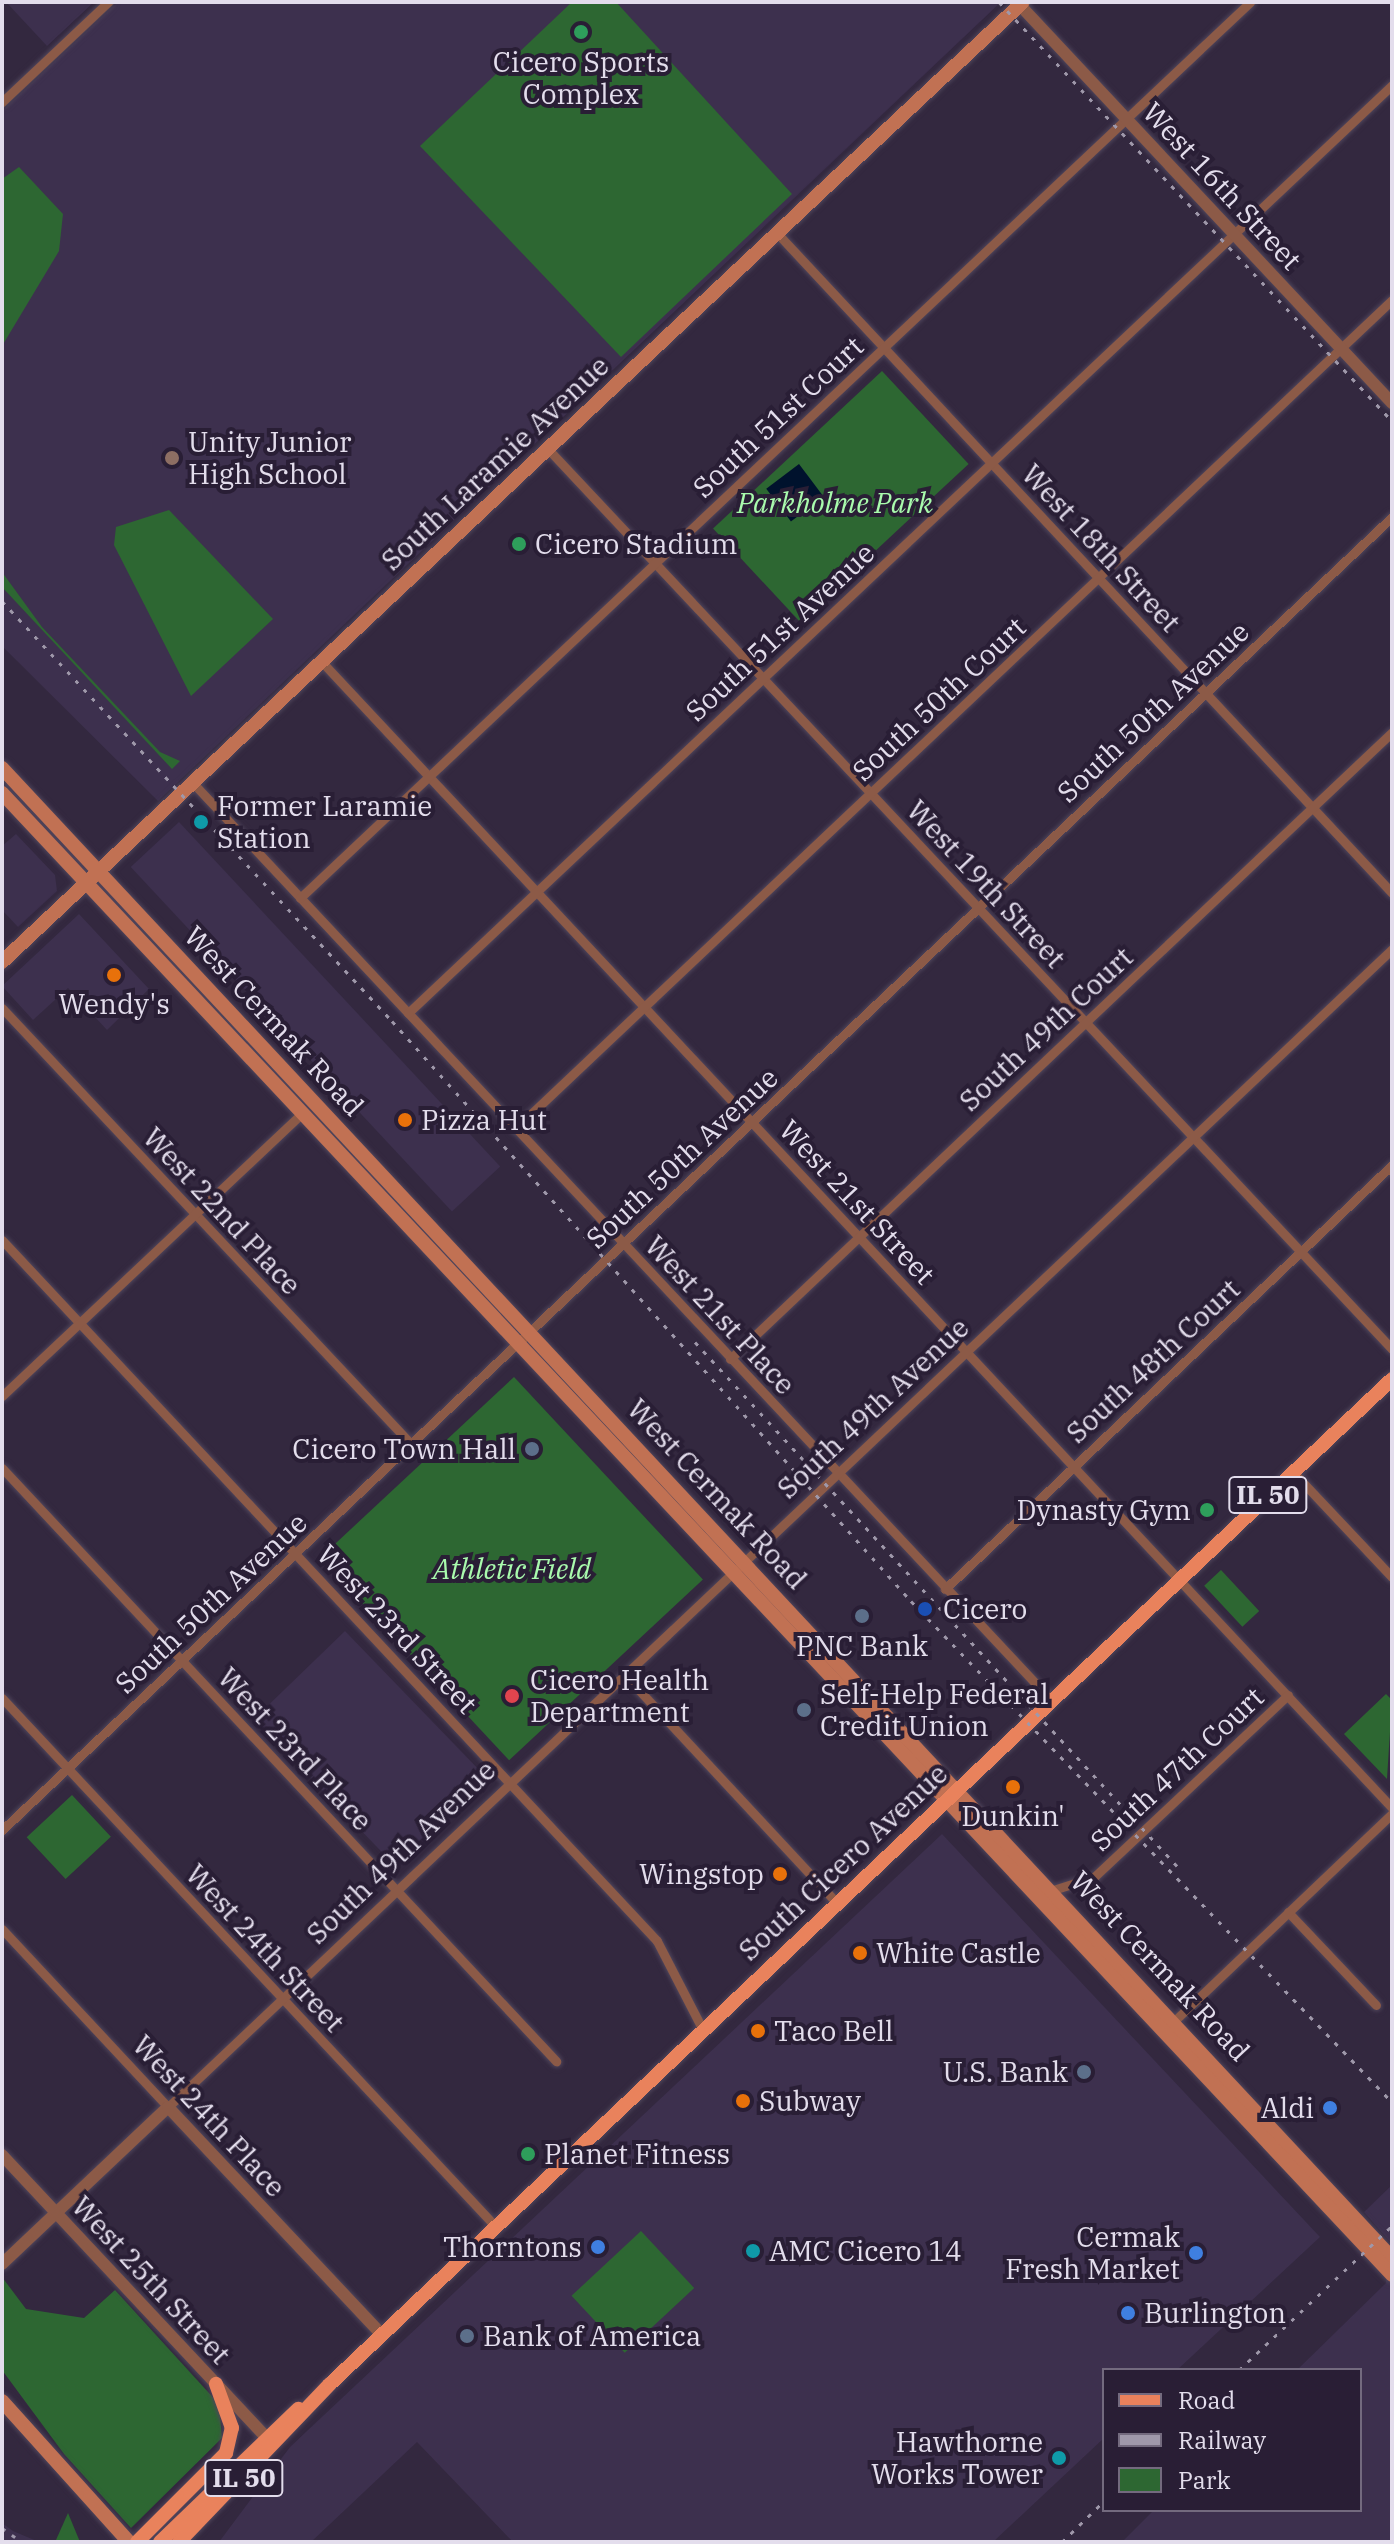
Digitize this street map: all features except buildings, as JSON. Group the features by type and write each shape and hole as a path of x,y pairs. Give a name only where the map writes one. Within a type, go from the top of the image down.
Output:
{"main road":[{"name":"South Laramie Avenue","path":"2,962 1020,3"},
{"name":"West Cermak Road","path":"2,768 1053,1890 1392,2258"},
{"name":"West Cermak Road","path":"2,793 1161,2033 1392,2275"},
{"name":"South Cicero Avenue","path":"179,2542 330,2384 1392,1379"},
{"path":"193,2489 231,2441 230,2412 216,2384"},
{"name":"South Cicero Avenue","path":"160,2542 266,2437 330,2384"},
{"path":"2,2401 125,2539"},
{"path":"137,2542 193,2489 266,2437"}],"street":[{"path":"2,102 108,2"},
{"name":"South 51st Court","path":"300,898 1250,2"},
{"name":"West 16th Street","path":"1020,3 1392,403"},
{"name":"South 51st Avenue","path":"408,1013 1392,85"},
{"name":"West 18th Street","path":"777,233 1392,893"},
{"name":"South 50th Court","path":"515,1129 1392,300"},
{"name":"West 19th Street","path":"548,449 1392,1349"},
{"name":"South 50th Avenue","path":"2,1830 1392,517"},
{"name":"West 21st Street","path":"322,662 1392,1808"},
{"name":"South 49th Court","path":"730,1359 1392,732"},
{"name":"West 21st Place","path":"193,783 1051,1700"},
{"name":"South 49th Avenue","path":"2,2264 1392,949"},
{"name":"West 22nd Place","path":"2,1008 411,1444"},
{"path":"2,1396 315,1101"},
{"name":"South 48th Court","path":"945,1589 1392,1165"},
{"name":"West 23rd Street","path":"2,1240 510,1782 666,1957 703,2030"},
{"name":"West 23rd Place","path":"2,1468 556,2061"},
{"path":"1293,1472 1392,1577"},
{"path":"625,1675 837,1903"},
{"name":"South 47th Court","path":"1053,1890 1094,1877 1288,1695"},
{"name":"West 24th Street","path":"2,1698 496,2227"},
{"path":"1161,2033 1392,1814"},
{"path":"1288,1912 1376,2005"},
{"name":"West 24th Place","path":"2,1929 382,2335"},
{"name":"West 25th Street","path":"2,2155 266,2437"}],"shaded area":[{"path":"6,2 94,2 47,46"},
{"path":"118,2 1001,2 158,801 2,646 2,111"},
{"path":"179,822 500,1166 452,1211 131,867"},
{"path":"16,834 55,875 57,891 18,927 2,910 2,846"},
{"path":"79,914 149,989 107,1030 68,988 33,1020 2,986"},
{"path":"345,1631 488,1779 397,1867 254,1719"},
{"path":"942,1834 1320,2237 1179,2368 1102,2368 1102,2440 993,2542 513,2542 417,2442 311,2542 219,2542 290,2447"},
{"path":"1392,2185 1392,2244 1364,2212"},
{"path":"1386,2274 1392,2281 1392,2542 1122,2542 1152,2512 1362,2512 1362,2368 1299,2368 1386,2283"},
{"path":"2,2523 13,2531 39,2542 2,2542"}],"green space":[{"name":"Cicero Sports Complex","path":"572,2 616,2 792,194 621,357 420,146"},
{"path":"19,167 63,214 59,251 2,346 2,179"},
{"name":"Parkholme Park","path":"882,371 969,464 800,621 713,529"},
{"path":"169,510 273,619 191,696 114,545 116,527"},
{"path":"2,572 42,627 160,752 180,761 172,769 2,587"},
{"name":"Athletic Field","path":"514,1377 703,1580 509,1760 320,1558"},
{"path":"1221,1570 1259,1611 1242,1627 1204,1586"},
{"path":"1386,1694 1392,1700 1387,1779 1344,1734"},
{"path":"72,1795 111,1837 66,1879 27,1837"},
{"path":"641,2231 694,2288 625,2353 572,2296"},
{"path":"2,2277 26,2309 84,2318 115,2290 219,2404 222,2438 131,2528 64,2454 2,2370"},
{"path":"68,2513 80,2542 56,2540"}],"water":[{"path":"799,464 824,497 791,521 766,489"}],"railway":[{"path":"999,2 1392,421"},
{"path":"2,601 392,1021 911,1601 1392,2102"},
{"path":"695,1342 1177,1866"},
{"path":"1241,2368 1392,2226"},
{"path":"1062,2542 1102,2503"},
{"path":"2,2528 22,2542"}],"place":[{"name":"Cicero Sports Complex","path":"581,32"},
{"name":"Unity Junior High School","path":"172,458"},
{"name":"Cicero Stadium","path":"519,544"},
{"name":"Former Laramie Station","path":"201,822"},
{"name":"Wendy's","path":"114,975"},
{"name":"Pizza Hut","path":"405,1120"},
{"name":"Cicero Town Hall","path":"532,1449"},
{"name":"Dynasty Gym","path":"1207,1510"},
{"name":"Cicero","path":"925,1609"},
{"name":"PNC Bank","path":"862,1616"},
{"name":"Cicero Health Department","path":"512,1696"},
{"name":"Self-Help Federal Credit Union","path":"804,1710"},
{"name":"Dunkin'","path":"1013,1787"},
{"name":"Wingstop","path":"780,1874"},
{"name":"White Castle","path":"860,1953"},
{"name":"Taco Bell","path":"758,2031"},
{"name":"U.S. Bank","path":"1084,2072"},
{"name":"Subway","path":"743,2101"},
{"name":"Aldi","path":"1330,2108"},
{"name":"Planet Fitness","path":"528,2154"},
{"name":"Thorntons","path":"598,2247"},
{"name":"AMC Cicero 14","path":"753,2251"},
{"name":"Cermak Fresh Market","path":"1196,2253"},
{"name":"Burlington","path":"1128,2313"},
{"name":"Bank of America","path":"467,2336"},
{"name":"Hawthorne Works Tower","path":"1059,2458"}]}
